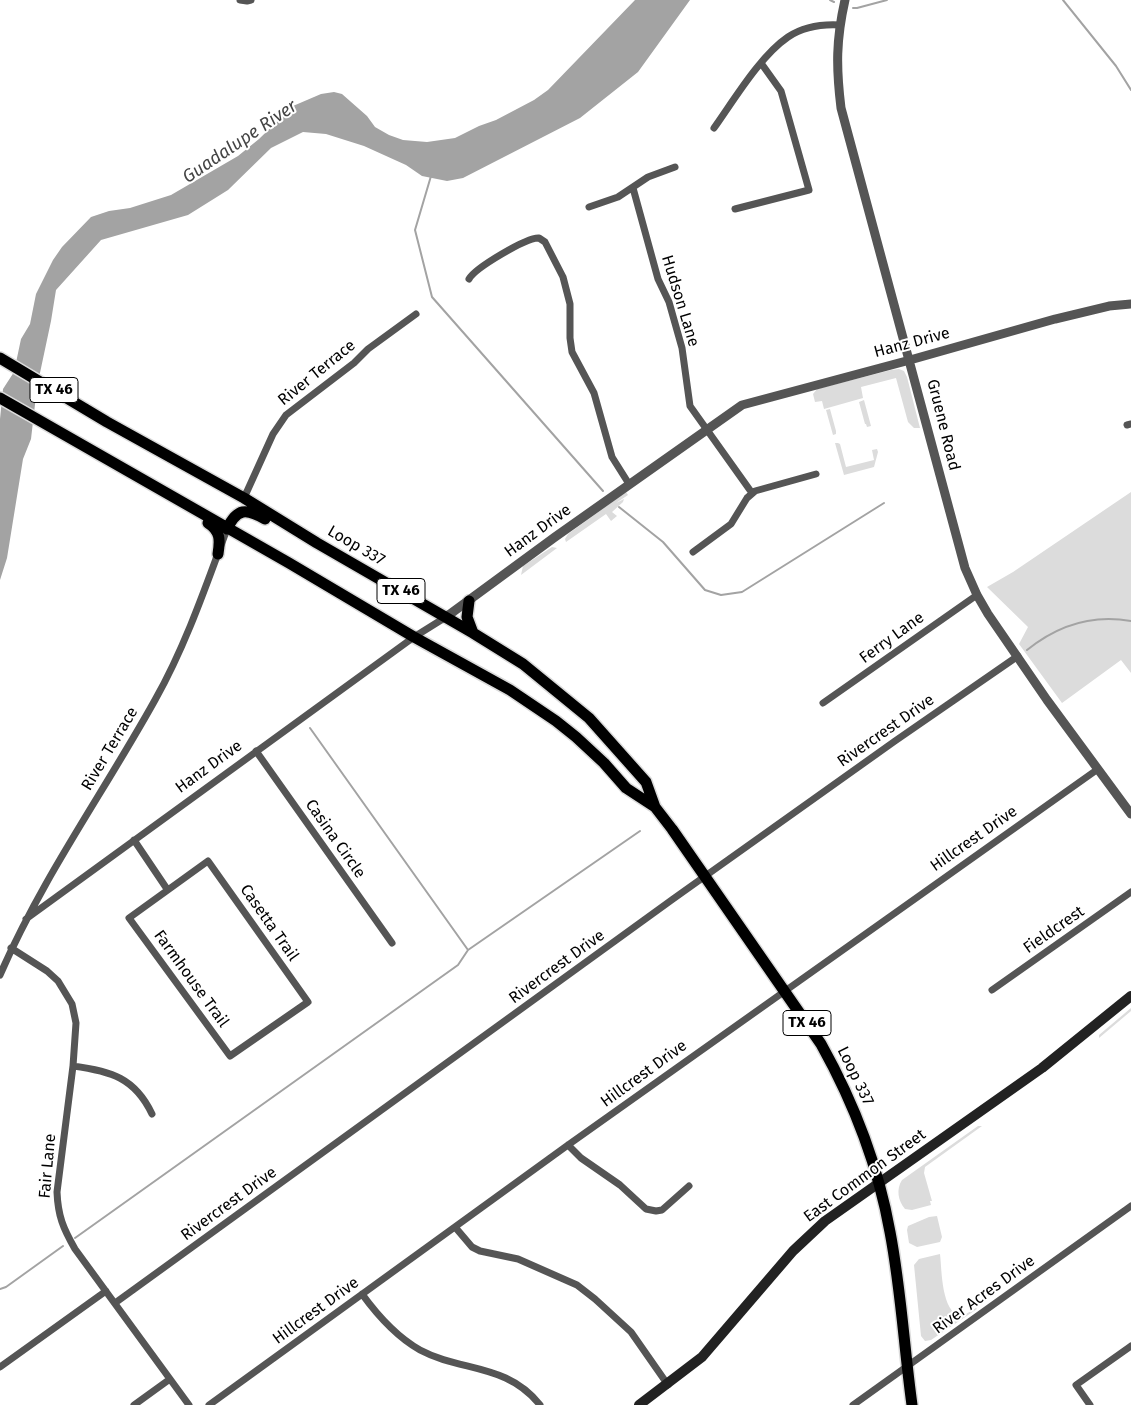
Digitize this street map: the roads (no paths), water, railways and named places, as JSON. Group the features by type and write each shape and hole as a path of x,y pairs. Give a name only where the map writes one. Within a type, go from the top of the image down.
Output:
{"main road":[{"name":"Loop 337","path":"0,358 107,422 244,498 326,548 473,632 523,664 589,718 646,782 655,808 821,1044 843,1085 862,1127 890,1233 912,1405"},
{"name":"Loop 337","path":"0,398 414,637 510,690 556,721 604,763 626,788 655,808"},
{"path":"152,485 156,493 215,528 220,539 218,554"},
{"path":"227,528 235,516 245,511 311,546 321,549 326,548"},
{"path":"218,554 234,540 245,539"},
{"path":"469,601 467,614 473,632"},
{"name":"East Common Street","path":"639,1405 668,1385 702,1357 808,1236 825,1221 1048,1064 1131,996"}],"street":[{"path":"241,0 251,0"},
{"name":"Gruene Road","path":"846,0 838,39 837,76 841,108 959,548 977,595 1046,700 1131,814"},
{"path":"714,128 770,53 788,36 810,27 827,24 840,25"},
{"path":"736,209 810,190 781,91 762,64"},
{"path":"589,207 618,198 648,177 675,167"},
{"name":"Hudson Lane","path":"633,188 658,279 669,302 682,348 688,400 691,408 752,493"},
{"path":"469,279 471,274 480,267 532,238 539,238 545,242 560,271 569,299 572,352 594,393 612,457 629,484"},
{"name":"Hanz Drive","path":"26,919 414,637 469,601 732,410 752,401 910,360 1055,319 1109,306 1131,304"},
{"name":"River Terrace","path":"244,498 273,434 286,415 416,314"},
{"path":"693,552 732,524 744,502 752,493 760,489 816,474"},
{"name":"River Terrace","path":"0,975 26,919 156,700 185,636 227,528"},
{"name":"Ferry Lane","path":"822,703 977,595"},
{"name":"Rivercrest Drive","path":"115,1303 673,899 705,878 887,746 1018,656"},
{"name":"Casina Circle","path":"256,752 392,942"},
{"name":"Hillcrest Drive","path":"209,1405 568,1145 1098,769"},
{"path":"134,840 167,889"},
{"name":"Casetta Trail","path":"167,889 208,861 308,1002 230,1056"},
{"name":"Farmhouse Trail","path":"167,889 129,918 230,1056"},
{"name":"Fieldcrest","path":"992,990 1131,892"},
{"name":"Fair Lane","path":"11,948 47,971 58,981 72,1004 76,1023 73,1066 58,1192 58,1208 64,1230 75,1250 189,1405"},
{"path":"73,1066 97,1069 117,1076 145,1099 152,1114"},
{"path":"568,1145 581,1158 620,1185 646,1209 662,1210 690,1186"},
{"name":"River Acres Drive","path":"853,1405 1131,1206"},
{"path":"456,1227 472,1247 518,1259 577,1285 631,1332 668,1385"},
{"path":"0,1367 106,1291"},
{"path":"362,1294 389,1325 421,1350 442,1359 496,1373 522,1388 540,1405"},
{"path":"1090,1405 1076,1385 1131,1346"},
{"path":"134,1405 170,1379"}],"waterway":[{"path":"830,0 834,2"},
{"path":"853,8 887,0"},
{"path":"1063,0 1116,66 1131,90"},
{"path":"431,176 415,230 432,297 603,491"},
{"path":"619,507 663,542 705,590 721,595 742,592 884,503"},
{"path":"1027,650 1051,634 1076,624 1103,619 1131,621"},
{"path":"75,1238 458,965 468,950 310,728"},
{"path":"468,950 640,831"},
{"path":"0,1289 6,1287 63,1246"}],"water label":[{"name":"Guadalupe River","path":"240,142"}]}
